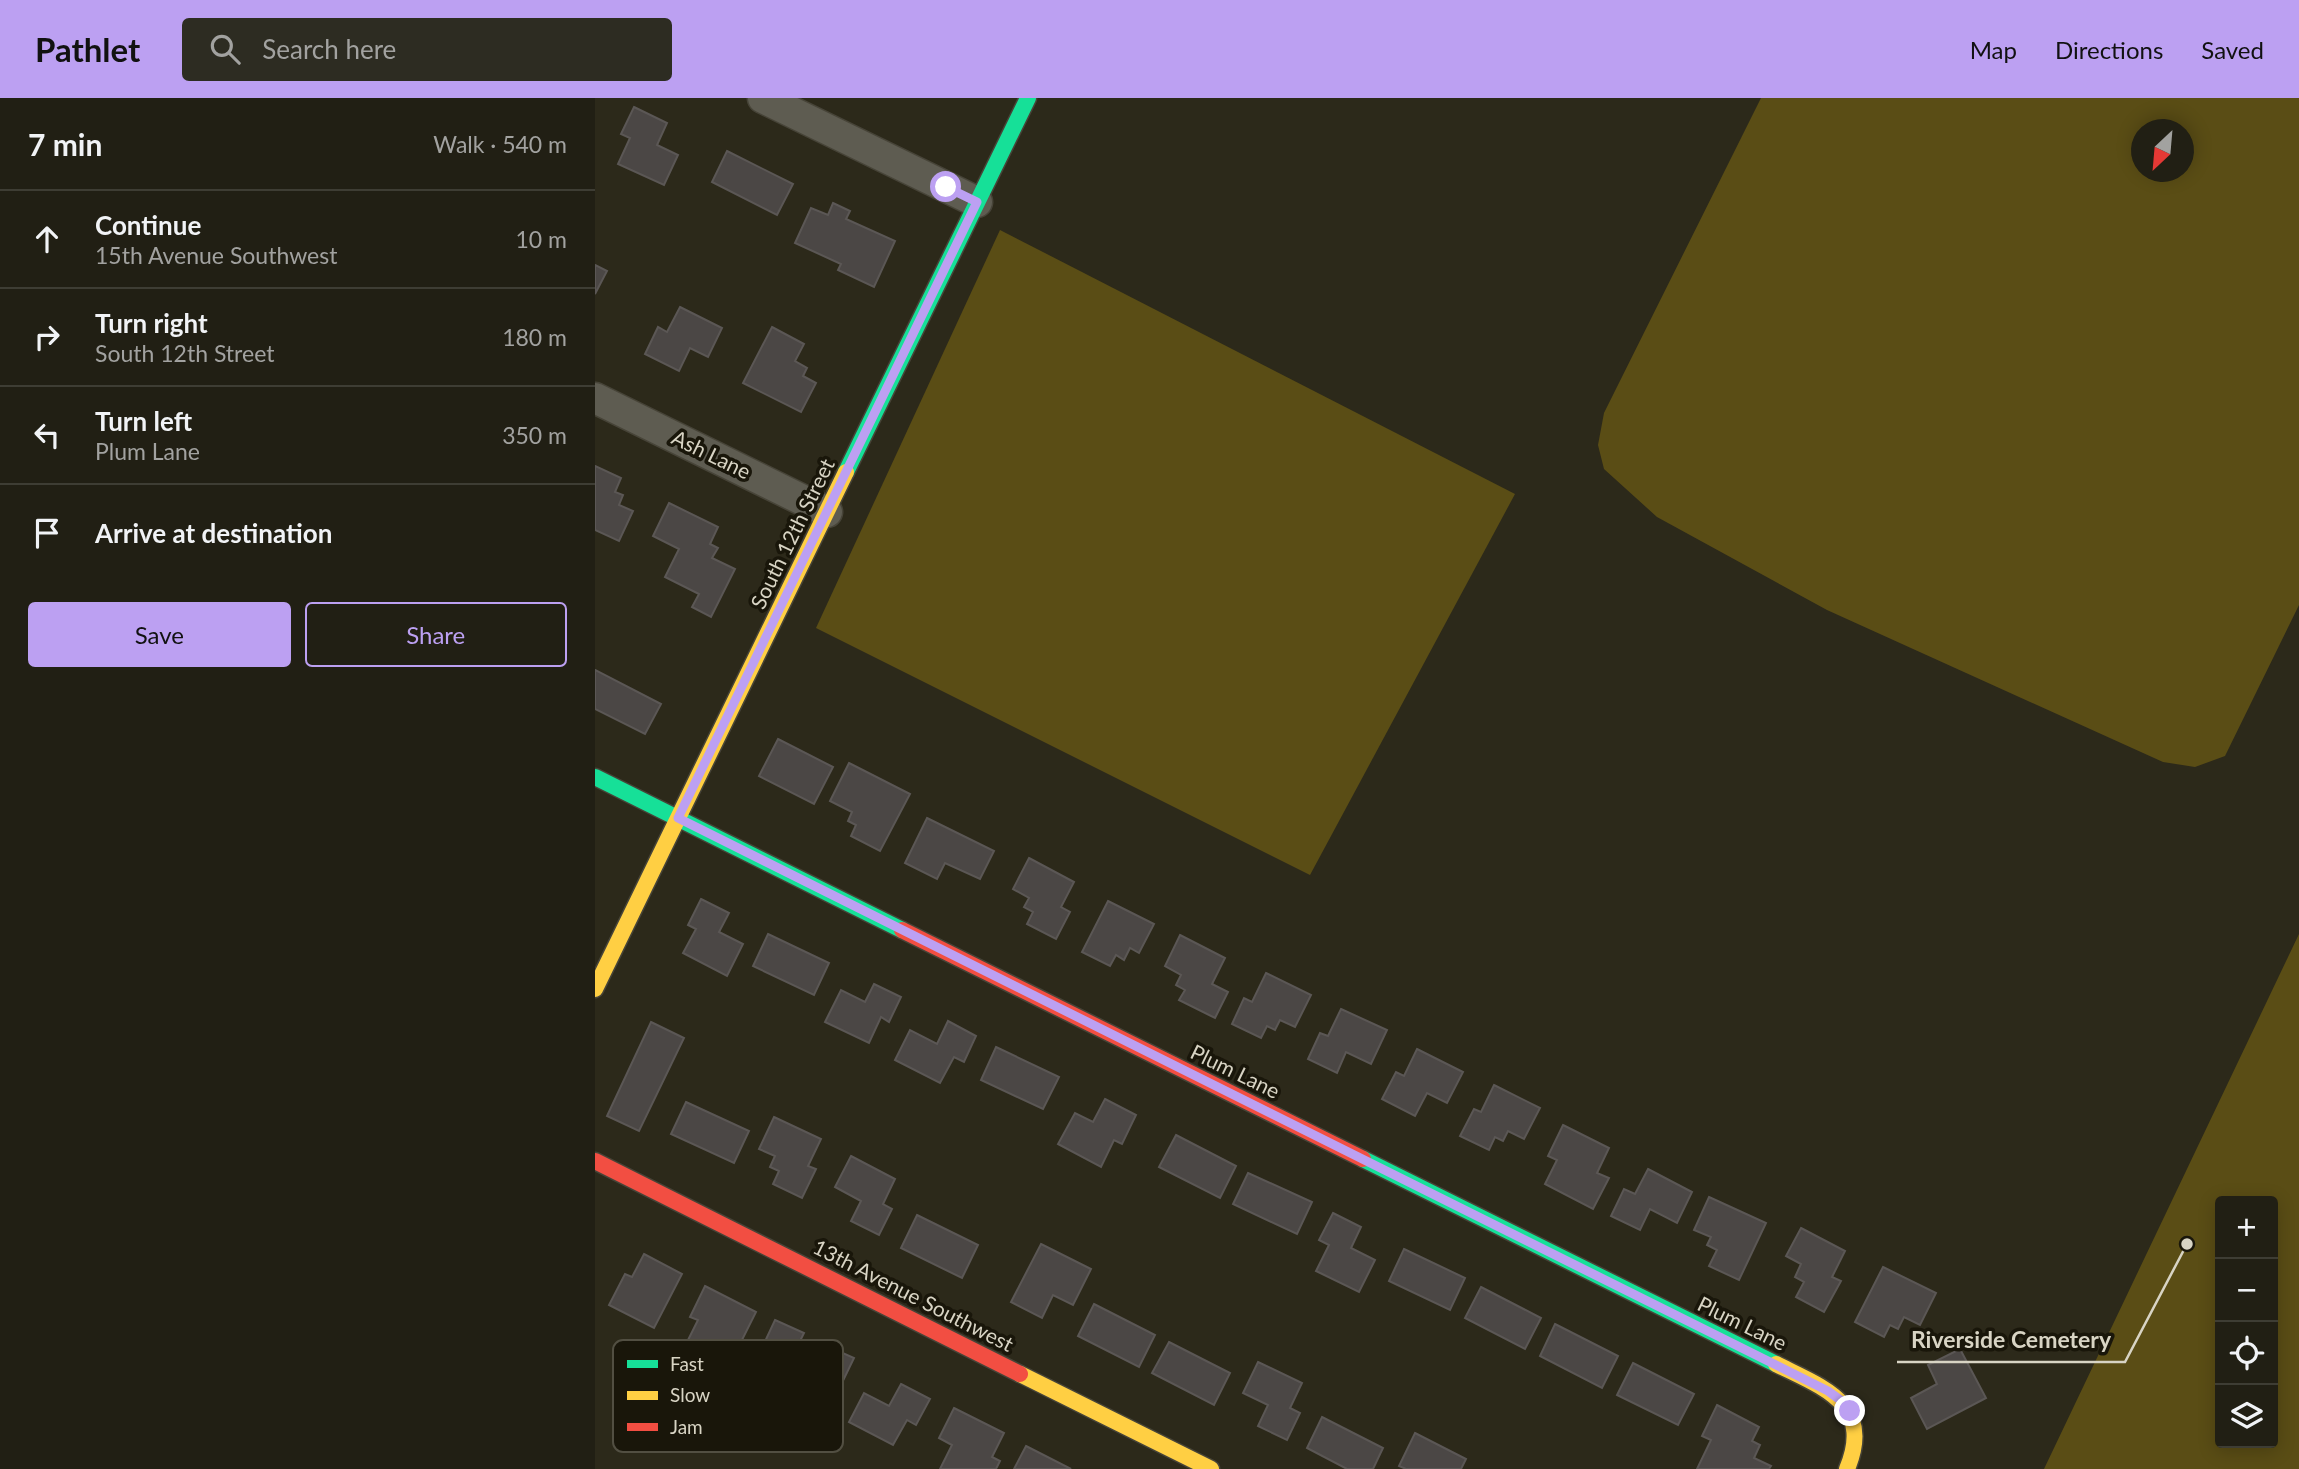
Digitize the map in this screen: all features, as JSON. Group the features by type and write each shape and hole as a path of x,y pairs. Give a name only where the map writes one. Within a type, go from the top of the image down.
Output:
{"street":[{"path":"762,98 977,202"},
{"name":"South 12th Street","path":"595,989 1028,98"},
{"name":"Ash Lane","path":"595,398 827,512"},
{"name":"Plum Lane","path":"595,777 1815,1384 1843,1402 1850,1411 1856,1439 1853,1455 1846,1469"},
{"name":"13th Avenue Southwest","path":"595,1161 1211,1469"}],"shaded area":[{"path":"1761,98 2299,98 2299,605 2225,756 2195,767 2163,762 1827,610 1657,517 1604,469 1598,445 1604,413"},
{"path":"1000,230 1515,494 1310,875 816,628"},
{"path":"2299,934 2299,1469 2044,1469"}],"building":[{"path":"634,107 667,123 657,145 678,155 664,185 618,164 630,138 621,134"},
{"path":"727,151 793,184 777,215 712,182"},
{"path":"833,203 850,211 846,219 895,241 874,287 838,270 841,264 795,243 811,208 828,215"},
{"path":"595,265 607,271 595,294"},
{"path":"680,307 722,328 708,357 690,348 679,371 645,354 658,327 667,332"},
{"path":"772,327 804,344 795,361 807,368 803,376 816,383 801,412 743,383"},
{"path":"595,466 621,478 615,492 623,495 619,505 633,511 619,541 595,530"},
{"path":"669,503 718,527 710,544 718,548 712,558 735,569 711,617 692,607 699,594 665,577 679,549 653,536"},
{"path":"595,670 661,704 645,734 595,709"},
{"path":"778,739 833,767 814,804 759,776"},
{"path":"849,763 910,794 880,851 851,836 856,825 848,821 852,812 830,801"},
{"path":"927,818 994,851 980,879 945,863 937,879 905,863"},
{"path":"1029,858 1074,882 1061,907 1070,912 1056,939 1027,924 1033,912 1024,907 1029,898 1013,889"},
{"path":"701,899 729,913 719,932 743,944 727,976 683,953 696,929 688,925"},
{"path":"1108,901 1154,924 1139,953 1130,948 1124,960 1116,955 1110,966 1082,952"},
{"path":"768,934 829,963 814,995 753,966"},
{"path":"1180,935 1225,958 1212,984 1228,992 1215,1018 1179,1000 1185,990 1176,985 1181,975 1165,966"},
{"path":"1266,973 1311,995 1295,1027 1280,1020 1275,1030 1267,1026 1261,1038 1232,1024 1244,998 1252,1002"},
{"path":"874,984 901,997 889,1022 881,1017 869,1043 825,1022 841,990 865,1002"},
{"path":"1341,1009 1387,1030 1371,1064 1346,1052 1337,1073 1308,1059 1320,1033 1328,1036"},
{"path":"948,1021 976,1036 964,1062 954,1057 940,1083 895,1060 910,1030 937,1044"},
{"path":"651,1022 684,1038 639,1131 607,1116"},
{"path":"996,1047 1059,1077 1043,1109 981,1080"},
{"path":"1417,1049 1463,1072 1447,1103 1427,1093 1415,1116 1382,1099 1396,1072 1404,1076"},
{"path":"1494,1085 1540,1108 1524,1139 1508,1131 1503,1141 1495,1137 1489,1150 1460,1136 1474,1109 1481,1112"},
{"path":"1105,1099 1136,1115 1122,1144 1114,1140 1101,1167 1058,1144 1075,1113 1093,1122"},
{"path":"686,1102 749,1131 734,1163 671,1134"},
{"path":"774,1117 821,1139 808,1166 816,1169 802,1198 773,1184 779,1171 770,1167 775,1156 759,1149"},
{"path":"1563,1125 1609,1148 1597,1173 1609,1178 1593,1209 1545,1184 1557,1160 1548,1156"},
{"path":"1176,1135 1236,1166 1220,1198 1159,1167"},
{"path":"851,1156 895,1179 883,1204 892,1209 879,1235 851,1221 861,1201 835,1187"},
{"path":"1648,1169 1692,1192 1677,1223 1650,1209 1640,1230 1611,1216 1624,1189 1635,1194"},
{"path":"1248,1173 1312,1202 1297,1234 1233,1204"},
{"path":"1709,1197 1766,1223 1739,1280 1709,1266 1717,1250 1707,1245 1711,1237 1694,1230"},
{"path":"1333,1213 1361,1227 1351,1248 1375,1260 1359,1292 1316,1271 1329,1245 1319,1240"},
{"path":"917,1215 978,1245 962,1278 901,1248"},
{"path":"1801,1228 1845,1251 1832,1277 1841,1281 1824,1312 1796,1297 1804,1282 1795,1277 1801,1264 1786,1256"},
{"path":"1041,1244 1091,1269 1073,1305 1053,1295 1042,1318 1011,1302"},
{"path":"1404,1249 1465,1278 1450,1310 1389,1281"},
{"path":"644,1254 682,1274 654,1328 609,1305 625,1274 632,1277"},
{"path":"1883,1267 1936,1293 1920,1325 1904,1317 1898,1329 1890,1325 1884,1337 1855,1322"},
{"path":"705,1286 756,1312 742,1340 688,1340 698,1320 690,1317"},
{"path":"1481,1287 1541,1318 1525,1349 1465,1318"},
{"path":"1094,1304 1155,1335 1139,1367 1078,1336"},
{"path":"775,1320 804,1333 800,1340 766,1340"},
{"path":"1555,1324 1618,1356 1602,1388 1540,1356"},
{"path":"1169,1342 1230,1373 1214,1405 1152,1373"},
{"path":"1960,1349 1986,1398 1927,1429 1911,1398 1937,1384 1928,1365"},
{"path":"843,1353 854,1358 843,1381"},
{"path":"1258,1362 1302,1383 1290,1408 1300,1413 1287,1440 1258,1426 1268,1405 1243,1393"},
{"path":"1633,1363 1694,1394 1678,1425 1617,1395"},
{"path":"901,1384 930,1399 916,1425 907,1420 893,1445 849,1422 864,1393 889,1406"},
{"path":"1717,1405 1759,1427 1752,1441 1760,1445 1754,1458 1771,1466 1769,1469 1697,1469 1711,1440 1702,1436"},
{"path":"954,1408 1004,1433 992,1457 1000,1461 996,1469 940,1469 952,1445 939,1438"},
{"path":"1322,1417 1383,1448 1373,1469 1347,1469 1307,1448"},
{"path":"1415,1433 1466,1459 1461,1469 1406,1469 1399,1466"},
{"path":"1026,1446 1071,1469 1014,1469"}],"traffic: fast":[{"path":"846,472 1028,98"},
{"path":"595,777 902,930"},
{"path":"1363,1159 1776,1364"}],"traffic: slow":[{"path":"595,989 846,472"},
{"path":"1776,1364 1827,1391 1840,1401 1849,1414 1854,1429 1854,1447 1847,1469"},
{"path":"1020,1374 1211,1469"}],"traffic: jam":[{"path":"902,930 1363,1159"},
{"path":"595,1161 1020,1374"}],"place":[{"name":"Riverside Cemetery","path":"2187,1244"}],"route":[{"path":"946,187 977,202 678,818 1828,1391 1850,1411"}]}
